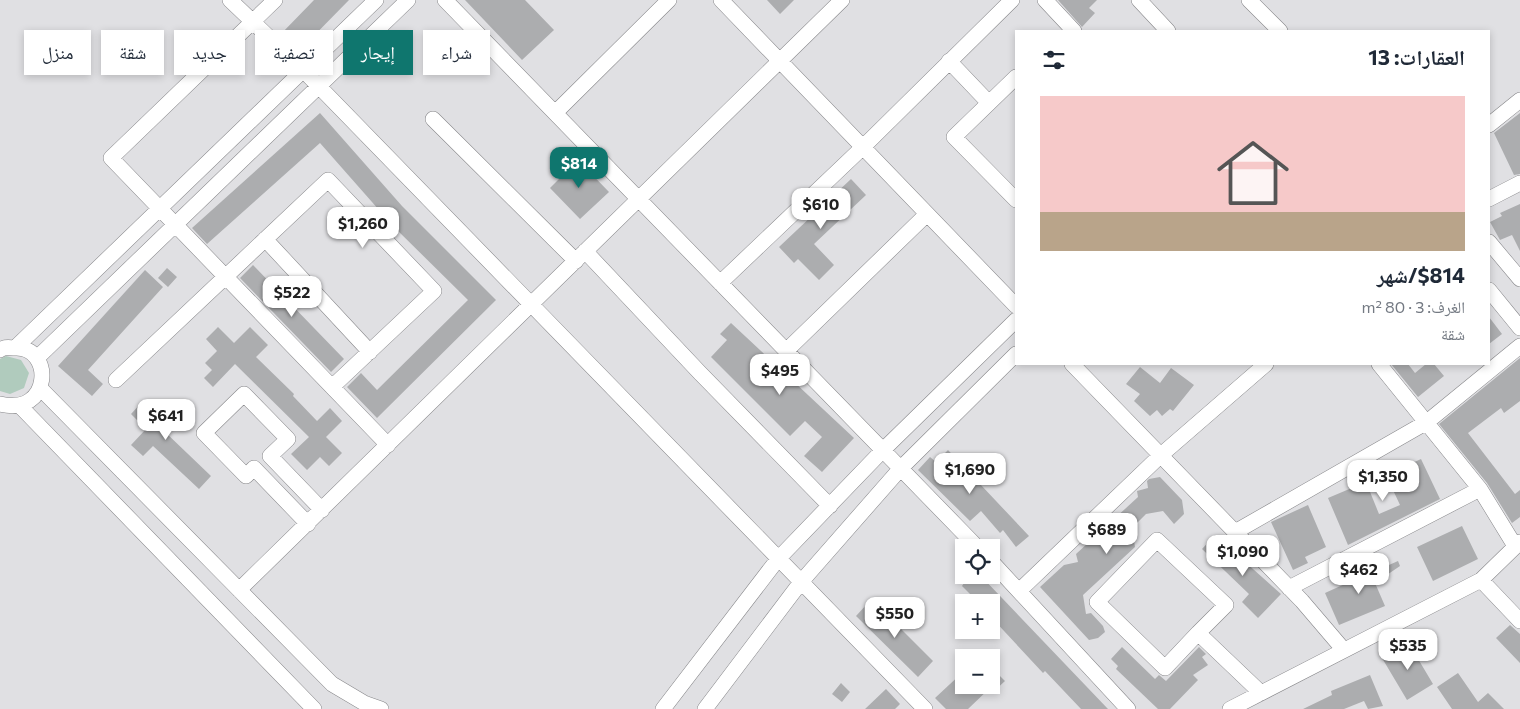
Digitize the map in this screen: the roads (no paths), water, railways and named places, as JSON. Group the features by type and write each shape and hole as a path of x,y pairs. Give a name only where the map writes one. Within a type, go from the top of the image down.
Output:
{"street":[{"path":"230,0 261,30"},
{"path":"275,0 111,158 388,445"},
{"path":"333,42 376,0"},
{"path":"37,358 408,0"},
{"path":"445,0 969,539"},
{"path":"555,113 669,0"},
{"path":"721,0 1015,305"},
{"path":"240,590 842,0"},
{"path":"720,283 862,148 1012,0"},
{"path":"1045,0 1073,30"},
{"path":"1139,0 1167,30"},
{"path":"1249,0 1279,30"},
{"path":"949,61 989,103"},
{"path":"7,349 160,208 299,75"},
{"path":"309,75 530,306 925,709"},
{"path":"1015,78 954,137 1015,199"},
{"path":"1490,124 1520,100"},
{"path":"433,119 581,256 830,506"},
{"path":"116,380 328,180 434,291 332,387"},
{"path":"1490,198 1520,183"},
{"path":"786,351 927,214"},
{"path":"265,239 370,352"},
{"path":"1490,243 1519,277"},
{"path":"1490,291 1520,328"},
{"path":"663,709 778,559 883,450 1015,321"},
{"path":"1235,532 1427,422 1520,346"},
{"path":"0,404 13,407 30,402 41,388 43,372 37,358 20,347 7,349"},
{"path":"704,709 801,582 901,468 1015,355"},
{"path":"1073,365 1289,588 1343,650"},
{"path":"1020,590 1161,455 1265,365"},
{"path":"1230,709 1481,580 1517,544 1480,489 1379,365"},
{"path":"41,388 332,684 364,703 381,709"},
{"path":"308,524 254,468 246,476 204,433 244,394 288,439 270,456 322,510"},
{"path":"19,405 314,709"},
{"path":"1289,588 1480,489"},
{"path":"1157,540 1226,605 1198,633 1165,668 1097,602 1157,540"},
{"path":"1000,570 1128,709"},
{"path":"1481,580 1520,621"},
{"path":"1198,633 1261,693"}]}
